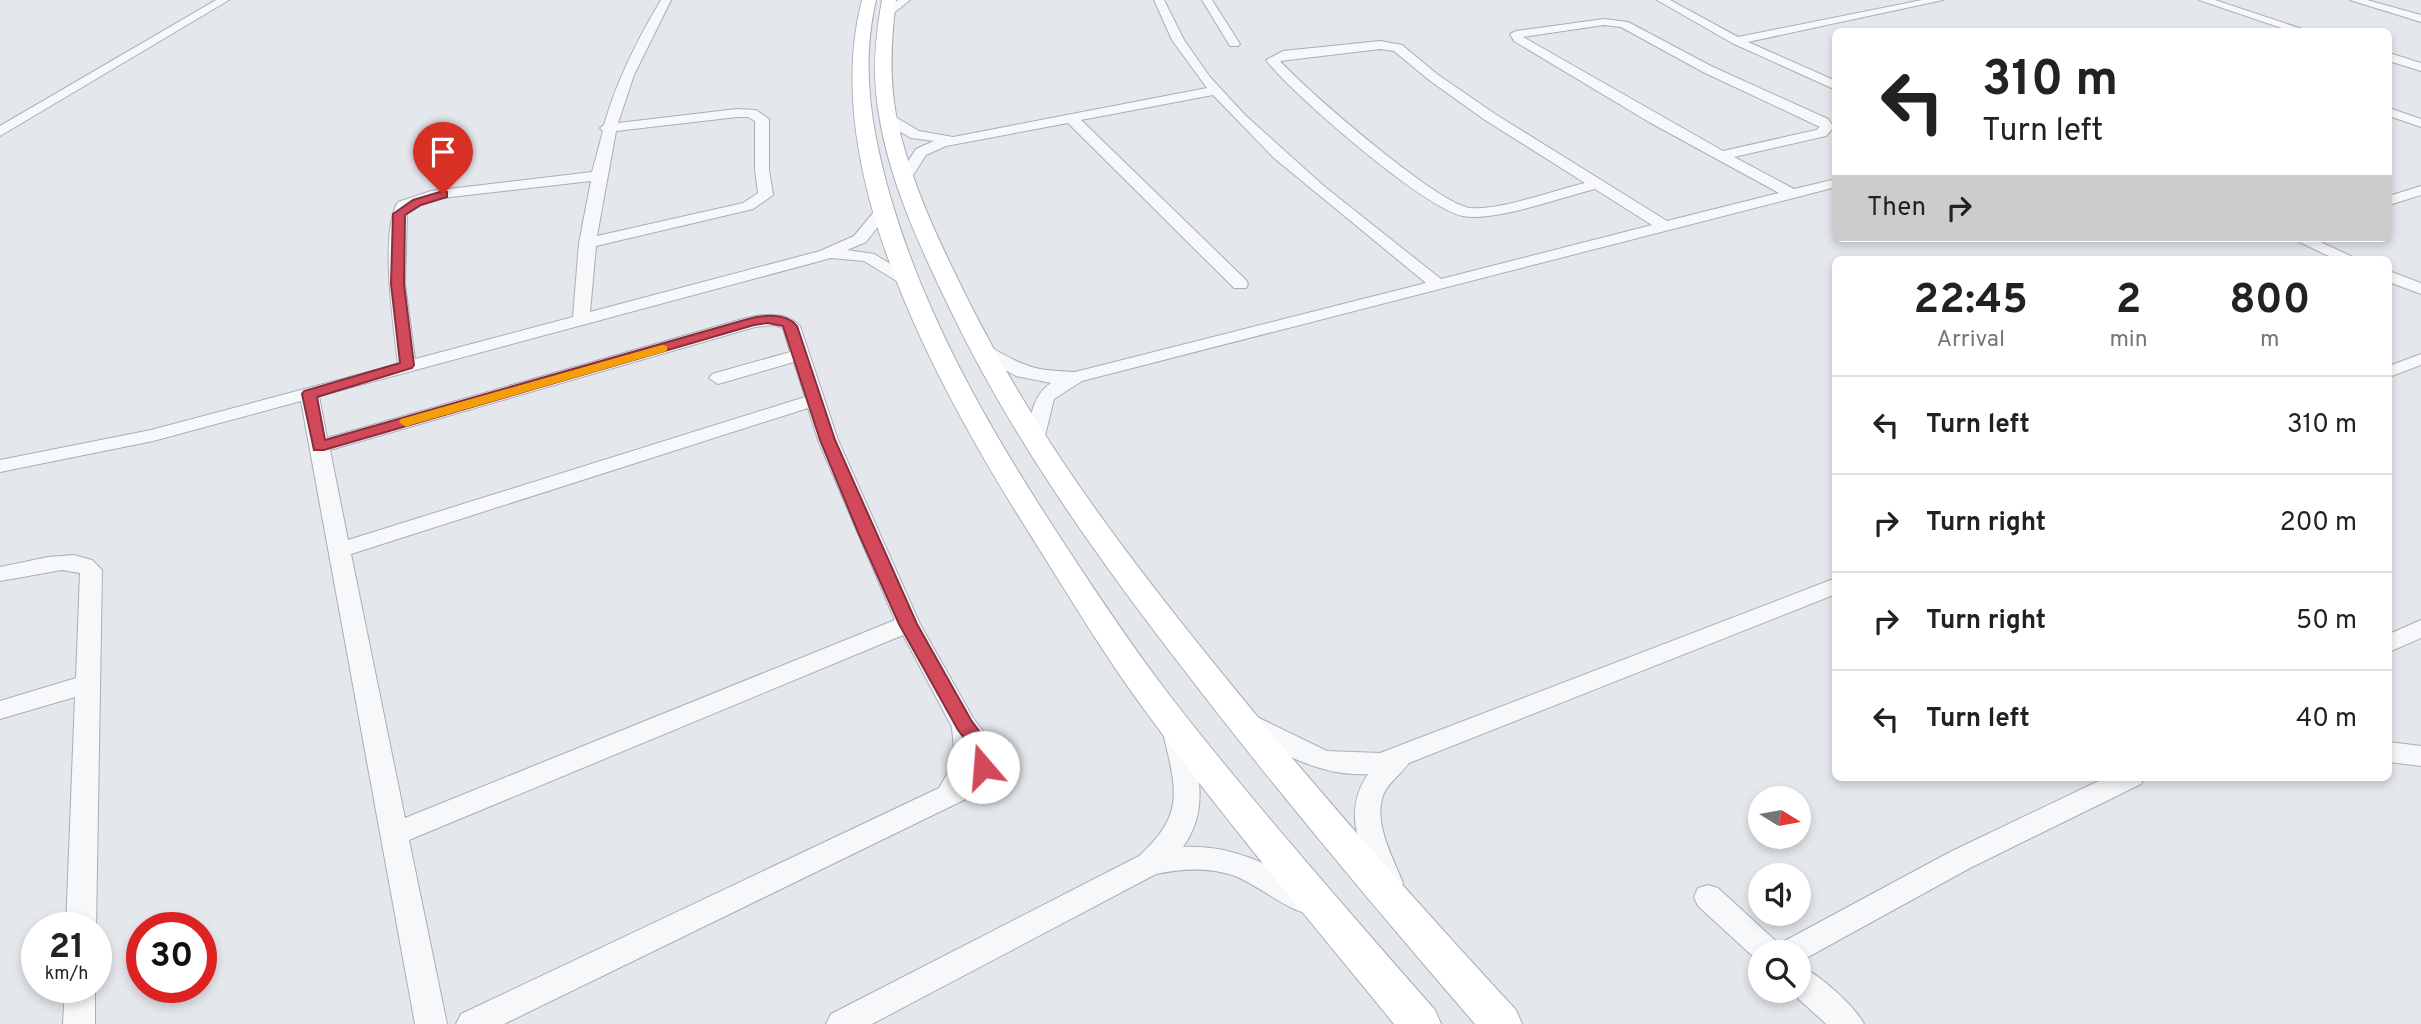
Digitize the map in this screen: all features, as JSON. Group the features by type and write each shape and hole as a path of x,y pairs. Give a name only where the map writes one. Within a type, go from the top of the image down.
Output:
{"street":[{"path":"0,132 224,0"},
{"path":"581,319 596,176 607,128 627,72 666,0"},
{"path":"1159,0 1182,44 1228,106 1279,154 1436,284"},
{"path":"1207,0 1234,44"},
{"path":"1662,0 1736,41 1832,84"},
{"path":"1736,41 1938,0"},
{"path":"2204,0 2293,28"},
{"path":"2355,0 2421,19"},
{"path":"879,16 887,118 905,177 934,254 981,349 1035,444 1103,543 1302,797 1501,1024"},
{"path":"879,16 864,122 883,211 906,280 975,420 1013,486 1080,589 1174,725 1420,1024"},
{"path":"1721,156 1825,131 1827,127 1618,24 1594,23 1538,30 1522,35 1525,43 1595,87 1721,156 1792,194"},
{"path":"1595,184 1491,209 1462,212 1451,208 1335,119 1279,68 1278,59 1295,54 1364,46 1388,48 1405,54 1481,111 1664,226"},
{"path":"2392,58 2421,67"},
{"path":"905,177 921,152 961,138 1217,90"},
{"path":"2392,113 2421,123"},
{"path":"587,243 735,208 760,201 766,195 762,123 748,117 725,115 607,128"},
{"path":"887,118 923,137 961,138"},
{"path":"1071,118 1240,284"},
{"path":"407,365 397,284 399,214 417,202 443,194 596,176"},
{"path":"1035,444 1040,410 1046,396 1061,383 1076,377 1832,184"},
{"path":"2392,200 2421,190"},
{"path":"0,466 142,438 826,254 860,239 883,211"},
{"path":"2309,242 2342,256"},
{"path":"826,254 868,257 906,280"},
{"path":"2392,277 2421,289"},
{"path":"319,447 734,328 772,325 785,328 796,345 813,400 845,485 908,624 964,725 983,750 983,767 972,783 472,1024"},
{"path":"718,378 796,345"},
{"path":"981,349 1022,372 1053,378 1076,377"},
{"path":"2392,371 2421,359"},
{"path":"309,394 431,1024"},
{"path":"339,550 813,400"},
{"path":"0,575 68,561 88,566 90,570 81,912"},
{"path":"1237,716 1287,746 1322,761 1362,765 1400,758 1832,588"},
{"path":"394,834 908,624"},
{"path":"2392,642 2421,628"},
{"path":"0,710 87,684"},
{"path":"1149,864 1178,833 1188,809 1188,782 1174,725"},
{"path":"2392,752 2421,756"},
{"path":"1396,907 1385,872 1371,842 1367,814 1373,788 1380,776 1400,758"},
{"path":"1811,941 1960,860 2124,781"},
{"path":"842,1024 1149,864 1195,856 1240,863 1261,873 1329,916"},
{"path":"1707,897 1755,940"},
{"path":"1811,991 1848,1024"},
{"path":"79,1024 80,1003"}],"slow traffic":[{"path":"406,422 662,349"}],"route":[{"path":"443,194 417,202 399,214 397,284 407,365 309,394 319,447 752,322 775,319 787,323 791,326 813,400 845,485 908,624 964,725 983,750 983,767"}]}
